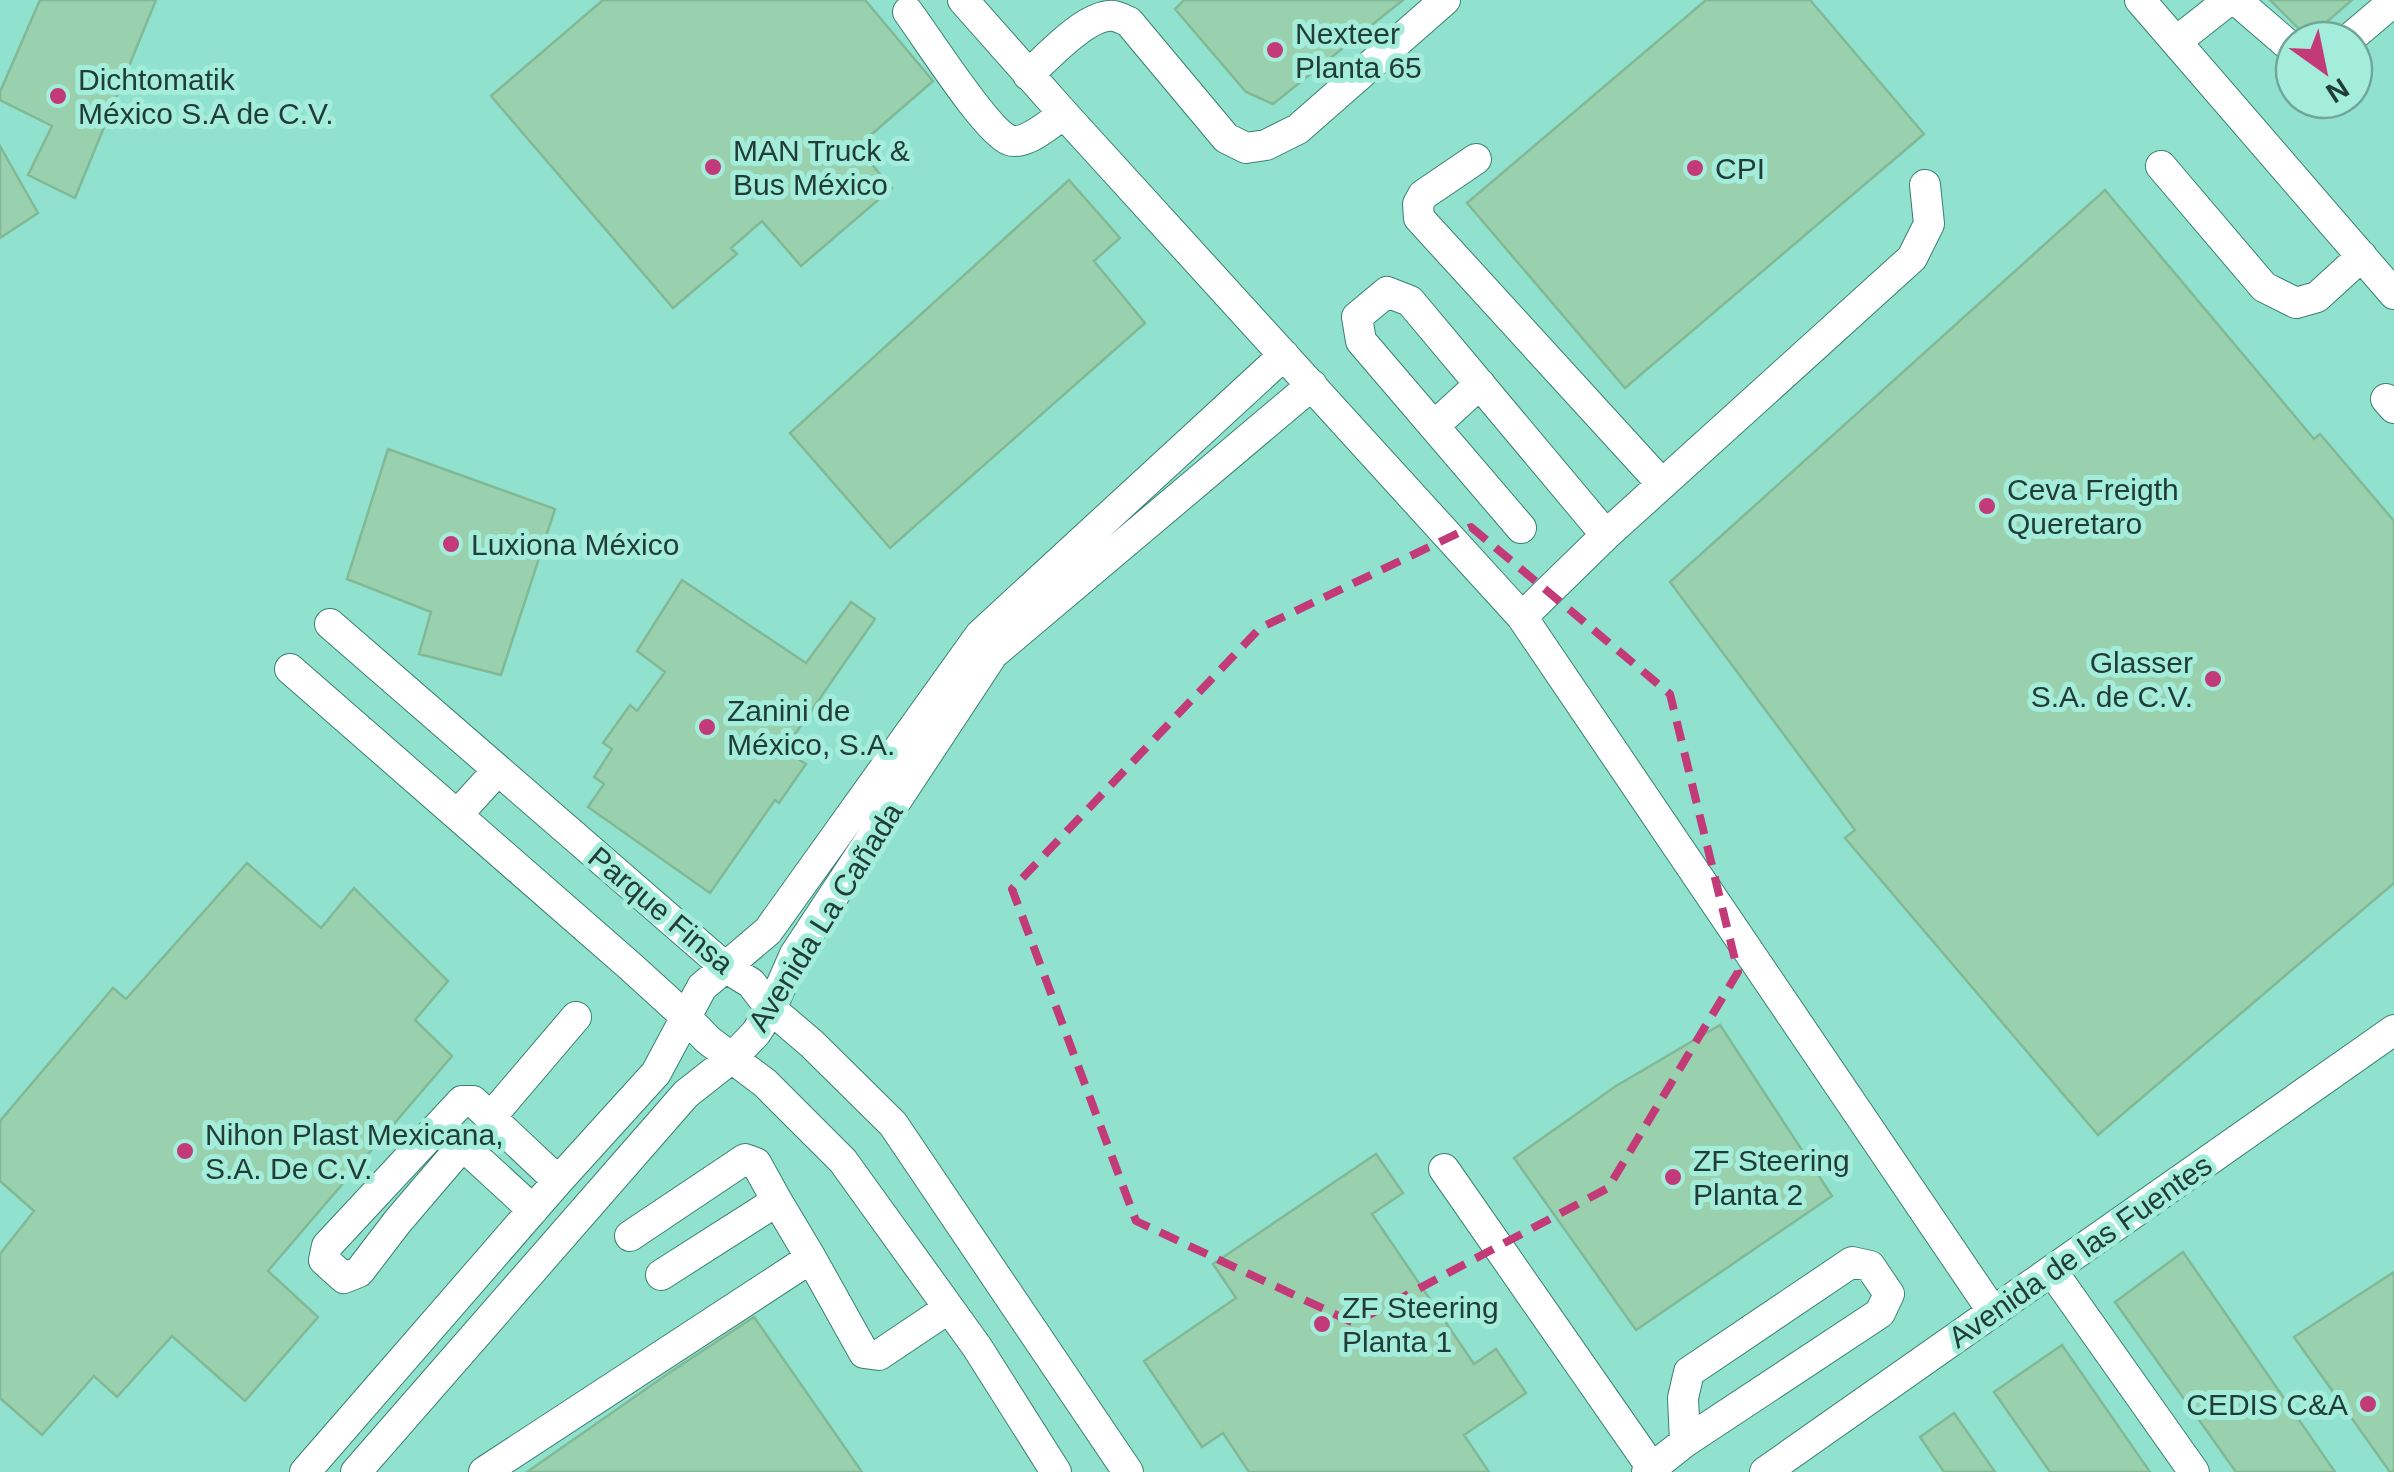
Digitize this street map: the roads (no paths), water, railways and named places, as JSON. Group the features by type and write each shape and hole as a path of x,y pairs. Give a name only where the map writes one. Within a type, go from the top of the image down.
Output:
{"street":[{"path":"963,0 1522,617 1993,1312"},
{"path":"1028,75 1075,33 1099,18 1116,16 1129,22 1226,138 1246,148 1266,145 1298,128 1445,0"},
{"path":"2140,0 2394,294"},
{"path":"2178,41 2233,0 2274,34"},
{"path":"2372,20 2394,1"},
{"path":"908,12 990,126 1010,140 1025,139 1064,114"},
{"path":"1476,159 1423,195 1418,204 1419,218 1662,484"},
{"path":"2160,166 2264,287 2296,303 2317,296 2362,256"},
{"path":"1522,617 1606,535 1912,258 1929,224 1924,185"},
{"path":"1520,528 1360,341 1357,318 1387,292 1410,301 1606,535"},
{"path":"305,1472 656,1073 702,987 768,931 980,635 1284,355"},
{"path":"1434,426 1480,384"},
{"name":"Avenida La Cañada","path":"356,1472 686,1094 756,1034 772,1009 795,954 993,654 1312,385"},
{"name":"Parque Finsa","path":"330,624 725,967 751,983 772,1009 893,1124 1128,1472"},
{"path":"290,669 708,1040 765,1083 843,1161 977,1347 1056,1472"},
{"path":"457,815 497,771"},
{"path":"490,1118 576,1018"},
{"name":"Avenida de las Fuentes","path":"1765,1472 2394,1030"},
{"path":"452,1135 327,1246 324,1260 344,1278 359,1272 398,1221 452,1135 462,1100 474,1102 558,1181"},
{"path":"452,1135 533,1210"},
{"path":"630,1236 745,1158 756,1163 864,1353 879,1355 949,1308"},
{"path":"1444,1169 1651,1471 1685,1442 1880,1313 1889,1294 1870,1266 1852,1262 1689,1372 1683,1398 1685,1442"},
{"path":"662,1275 777,1201"},
{"path":"484,1472 811,1258"},
{"path":"2052,1271 2194,1472"},
{"path":"977,1347 1022,1314"}],"place":[{"name":"Nexteer Planta 65","path":"1275,50"},
{"name":"Dichtomatik México S.A de C.V.","path":"58,96"},
{"name":"MAN Truck & Bus México","path":"713,167"},
{"name":"CPI","path":"1695,168"},
{"name":"Ceva Freigth Queretaro","path":"1987,506"},
{"name":"Luxiona México","path":"451,544"},
{"name":"Glasser S.A. de C.V.","path":"2213,679"},
{"name":"Zanini de México, S.A.","path":"707,727"},
{"name":"Nihon Plast Mexicana, S.A. De C.V.","path":"185,1151"},
{"name":"ZF Steering Planta 2","path":"1673,1177"},
{"name":"ZF Steering Planta 1","path":"1322,1324"},
{"name":"CEDIS C&A","path":"2368,1404"}]}
